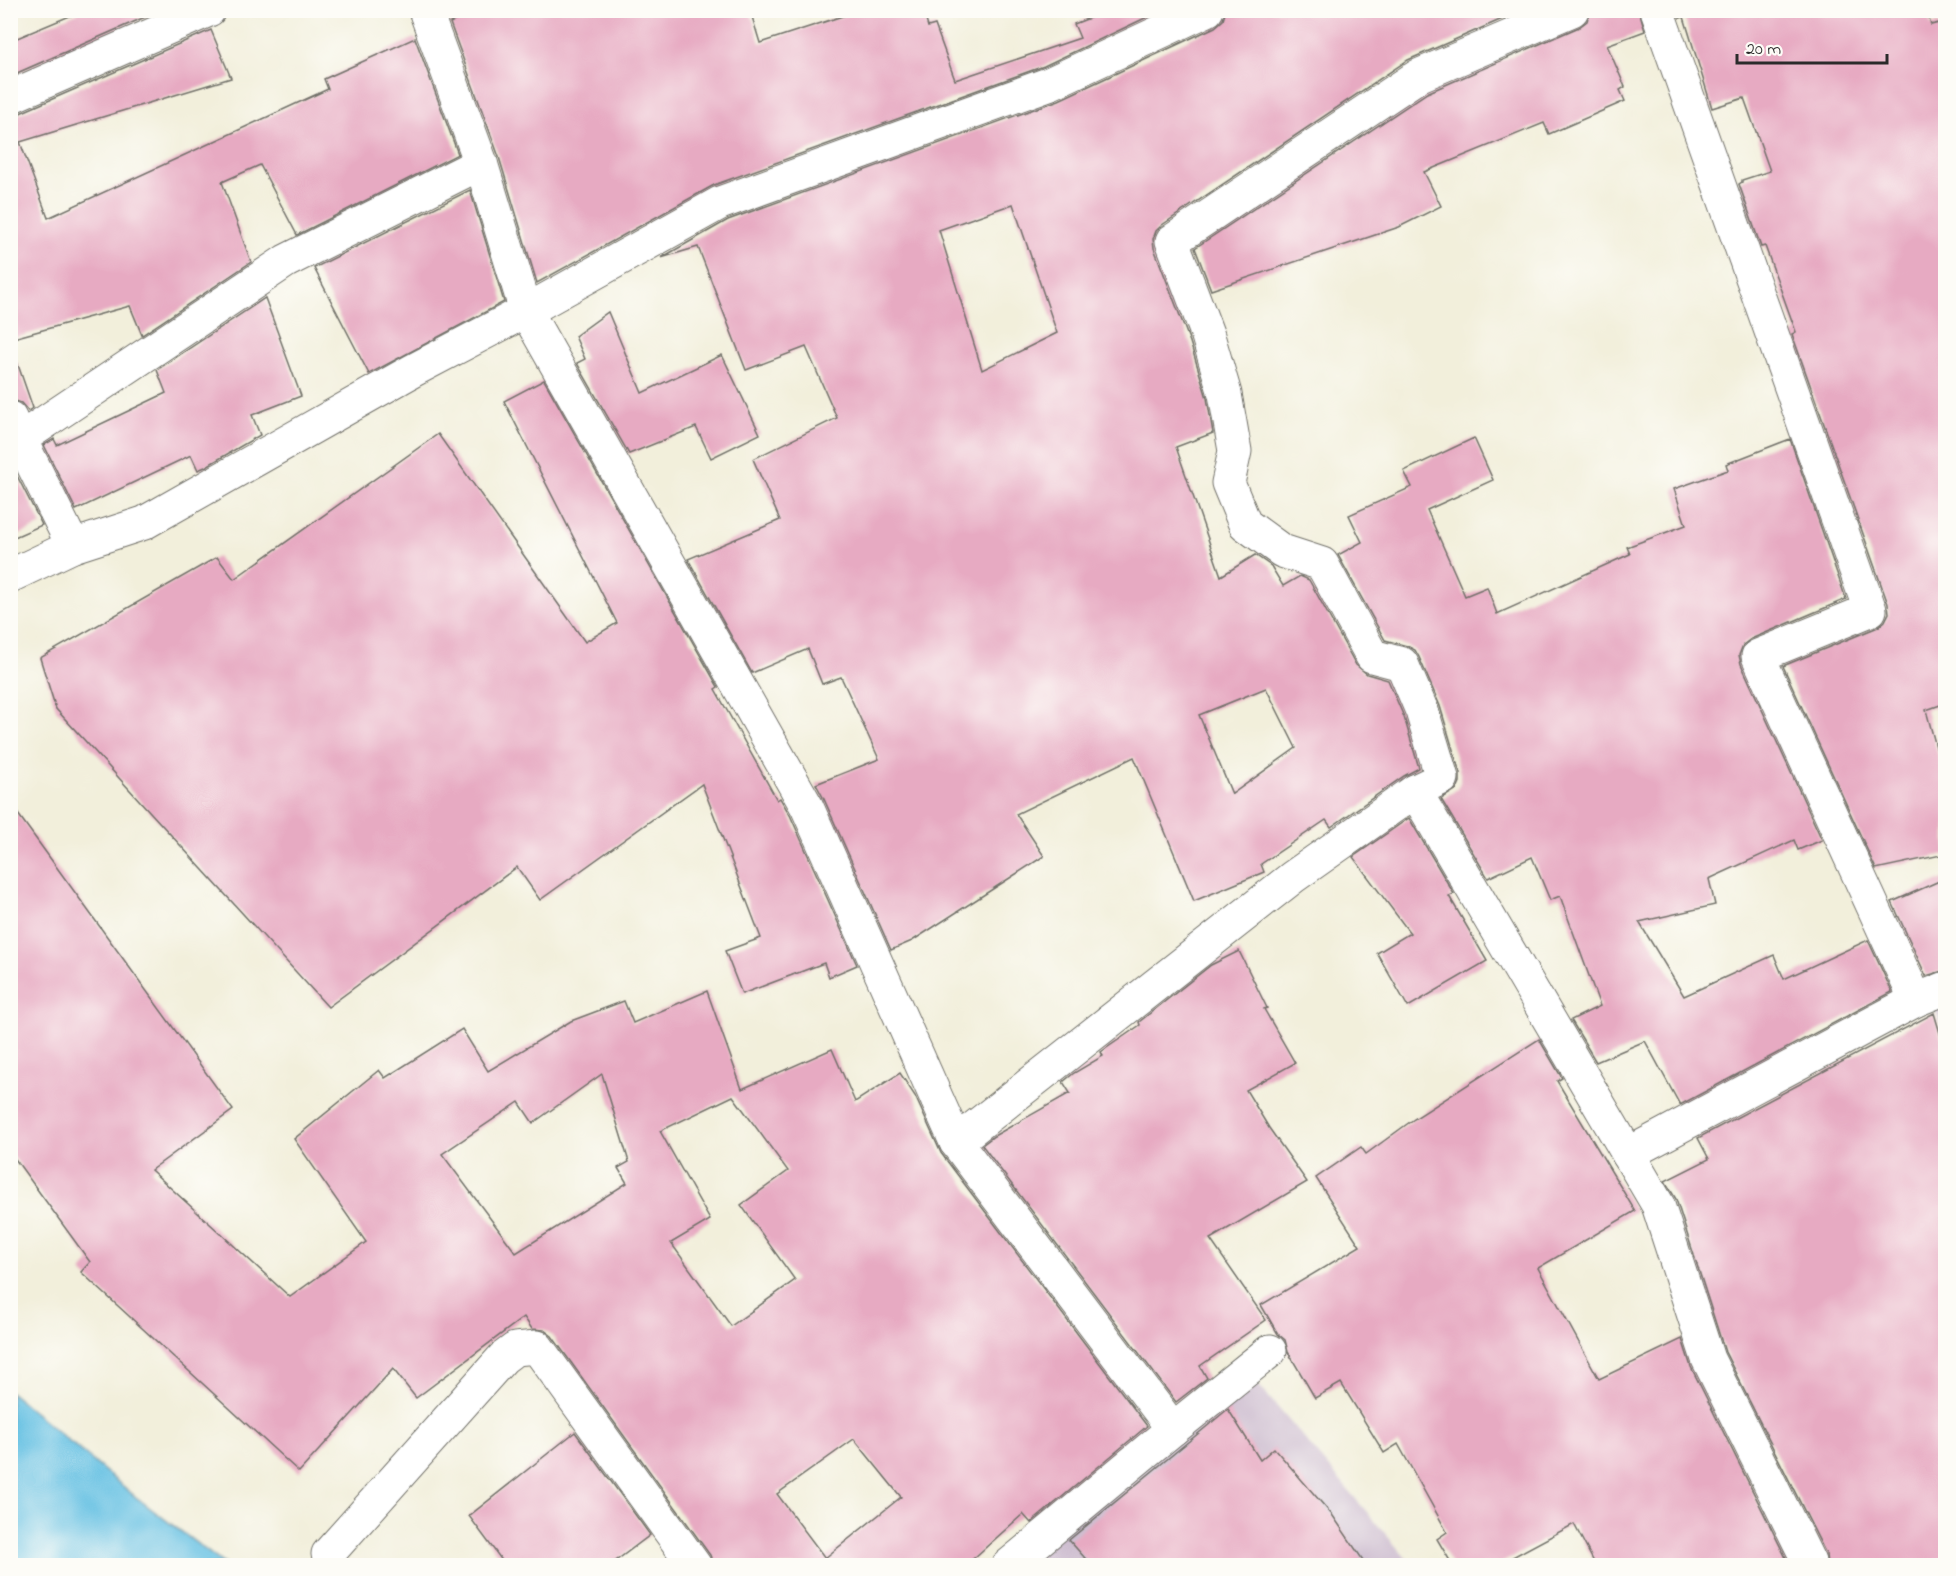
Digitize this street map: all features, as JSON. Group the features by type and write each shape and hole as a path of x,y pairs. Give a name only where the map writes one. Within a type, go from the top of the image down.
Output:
{"street":[{"path":"10,97 209,10"},
{"path":"425,10 482,163 526,312 807,807 956,1142 1173,1429"},
{"path":"10,576 74,546 144,523 412,371 526,312 720,203 1051,83 1207,10"},
{"path":"956,1142 1293,876 1415,791 1442,778 1422,711 1402,664 1372,656 1322,564 1282,551 1245,524 1228,483 1235,451 1225,394 1208,336 1172,240 1418,76 1572,10"},
{"path":"1657,10 1870,610 1758,656 1916,1000"},
{"path":"74,546 15,428 286,261 482,163"},
{"path":"1415,791 1658,1205 1708,1359 1809,1562"},
{"path":"1628,1154 1916,1000 1946,988"},
{"path":"328,1554 504,1358 515,1349 537,1347 695,1566"},
{"path":"1008,1566 1270,1351"}],"shaded area":[{"path":"1945,979 1945,1034 1925,986"},
{"path":"1238,1361 1412,1565 996,1566"}],"water":[{"path":"10,1392 137,1498 225,1565 11,1565"}],"building":[{"path":"84,10 161,10 10,76 10,41"},
{"path":"477,10 750,10 760,43 861,10 923,10 928,27 935,25 955,80 1080,38 1074,24 1110,10 1162,10 1044,66 714,185 537,283 499,157 450,23"},
{"path":"1226,10 1523,10 1408,60 1162,225 1156,231 1153,239 1154,248 1190,342 1207,398 1213,433 1176,447 1221,576 1255,555 1271,566 1283,586 1300,576 1309,580 1356,665 1367,674 1388,680 1404,717 1419,768 1331,827 1326,820 1261,864 1264,872 1194,901 1134,757 1016,814 1044,856 912,941 891,950 816,784 879,759 841,677 822,684 808,649 752,673 688,559 780,520 753,459 837,418 806,347 746,370 698,247 661,258 728,220 1059,100 1215,27 1223,20","holes":["1013,204 1057,333 982,370 939,230","1266,688 1296,748 1232,794 1199,715"]},
{"path":"1590,10 1639,10 1645,31 1607,45 1625,87 1620,90 1625,101 1549,134 1544,123 1424,172 1441,206 1399,227 1211,290 1195,248 1427,93 1579,27 1587,21"},
{"path":"1677,10 1926,10 1931,25 1939,23 1946,49 1946,703 1926,710 1946,784 1946,854 1876,869 1783,666 1878,627 1889,613 1888,604 1792,334 1796,332 1765,246 1761,247 1739,184 1742,180 1770,171 1744,98 1712,108 1684,17 1680,18"},
{"path":"211,30 231,78 20,142 48,218 328,89 324,79 415,38 458,154 297,235 260,165 222,182 251,262 142,335 130,306 10,339 10,115 18,114"},
{"path":"470,190 504,302 369,374 314,268"},
{"path":"265,298 301,396 252,415 260,435 205,467 198,470 191,455 76,510 44,445 54,439 57,445 166,393 157,370"},
{"path":"608,312 642,393 722,355 760,434 711,458 696,427 629,454 577,363 585,359 575,336"},
{"path":"17,362 33,408 28,411 21,403 10,399 10,363"},
{"path":"544,380 718,687 715,689 777,800 780,798 790,815 857,965 829,977 824,963 742,994 725,951 761,938 702,784 540,900 517,867 328,1007 56,709 40,658 217,557 234,579 438,434 585,642 617,623 504,401"},
{"path":"1474,438 1493,480 1427,510 1465,596 1487,587 1497,614 1630,554 1627,547 1686,525 1674,489 1728,470 1726,464 1790,439 1846,599 1751,639 1743,645 1739,655 1741,664 1822,840 1798,850 1794,840 1709,879 1715,905 1639,922 1684,996 1774,955 1784,979 1868,940 1892,992 1680,1105 1645,1041 1596,1062 1571,1020 1600,1006 1560,896 1550,900 1532,857 1488,878 1441,799 1457,789 1460,773 1440,706 1419,657 1415,650 1407,646 1385,640 1338,555 1362,542 1349,515 1412,487 1404,471"},
{"path":"10,462 42,525 10,539"},
{"path":"10,803 233,1110 151,1170 290,1297 366,1242 294,1139 379,1070 385,1078 462,1029 488,1071 571,1021 624,1001 633,1023 707,991 742,1089 832,1049 855,1102 900,1073 915,1096 941,1153 1147,1426 1031,1523 1023,1514 965,1566 714,1566 710,1555 552,1336 544,1330 532,1329 524,1317 416,1398 393,1369 299,1472 81,1272 90,1262 10,1152","holes":["602,1074 629,1162 618,1168 627,1183 516,1253 442,1154 519,1102 533,1123","733,1096 788,1171 741,1205 795,1280 731,1326 671,1243 710,1220 660,1131","854,1439 901,1497 825,1558 777,1494"]},
{"path":"1409,818 1454,894 1449,896 1487,961 1408,1007 1377,953 1410,933 1353,857"},
{"path":"1946,878 1946,970 1926,976 1892,902"},
{"path":"1239,951 1267,1008 1264,1009 1295,1063 1246,1090 1269,1128 1307,1182 1210,1239 1266,1320 1200,1366 1207,1378 1176,1402 982,1145 1070,1093 1063,1082 1103,1056 1101,1052 1140,1025 1139,1022 1211,965"},
{"path":"1934,1013 1946,1053 1946,1566 1827,1566 1826,1554 1725,1352 1676,1199 1665,1181 1709,1159 1698,1138"},
{"path":"1539,1039 1562,1078 1557,1081 1635,1211 1538,1268 1599,1379 1682,1339 1691,1367 1790,1566 1596,1566 1574,1524 1496,1566 1453,1566 1437,1539 1447,1532 1398,1444 1384,1453 1341,1383 1315,1398 1288,1352 1285,1340 1278,1334 1261,1305 1360,1246 1316,1178 1361,1147 1366,1154 1414,1119"},
{"path":"1228,1409 1260,1460 1274,1448 1333,1516 1367,1566 1092,1566 1069,1540"},
{"path":"575,1432 650,1535 609,1566 506,1566 469,1516"}]}
